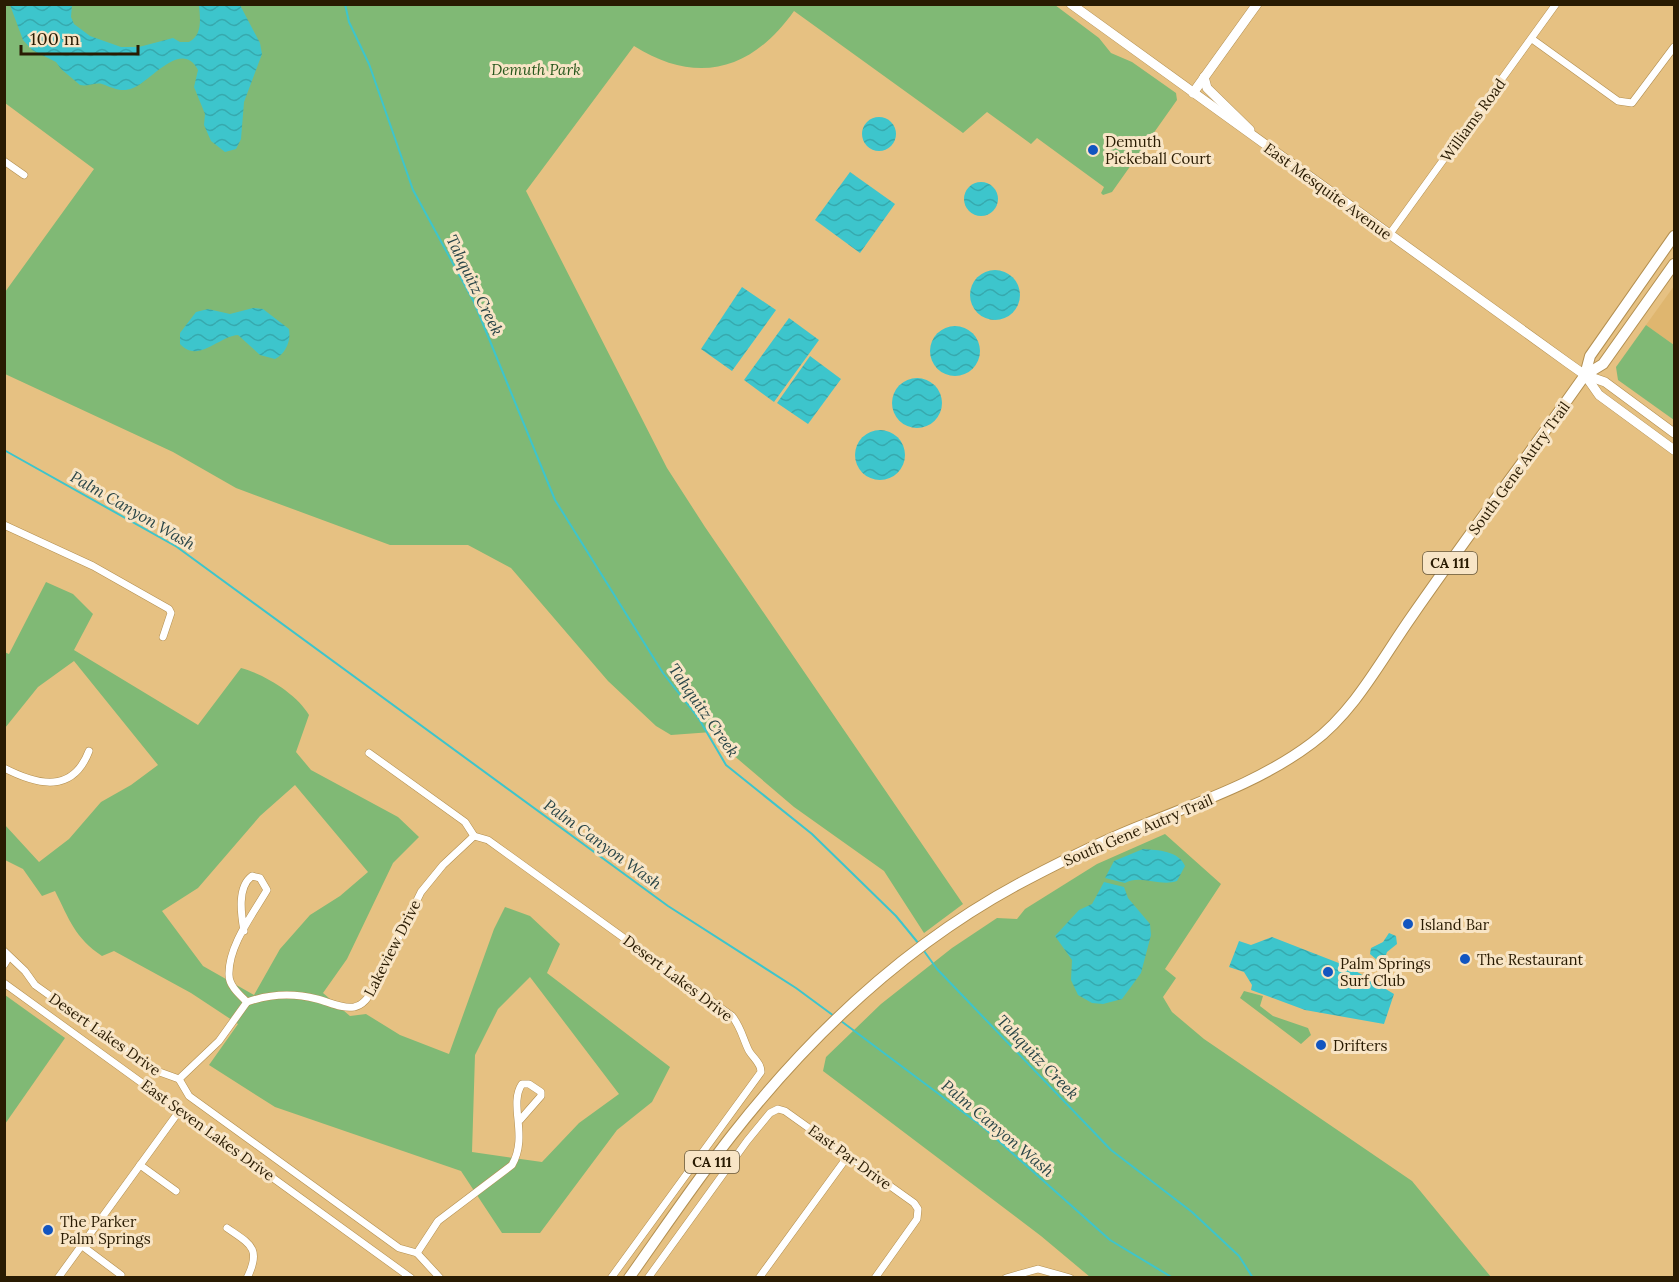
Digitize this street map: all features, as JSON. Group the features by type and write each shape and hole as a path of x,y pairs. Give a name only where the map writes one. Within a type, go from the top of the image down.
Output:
{"main road":[{"name":"South Gene Autry Trail","path":"1586,375 1590,356 1674,236"},
{"name":"South Gene Autry Trail","path":"629,1278 730,1137 803,1053 861,996 971,912 1011,888 1097,844 1253,779 1315,742 1359,694 1412,616 1586,375 1603,364 1674,264"}],"street":[{"name":"East Mesquite Avenue","path":"1071,4 1586,375"},
{"path":"1193,93 1257,4"},
{"name":"Williams Road","path":"1389,235 1556,4"},
{"path":"1532,39 1618,101 1632,102 1674,47"},
{"path":"1204,77 1208,88 1242,120 1257,139"},
{"path":"4,161 24,175"},
{"path":"1586,375 1605,382 1674,433"},
{"path":"1586,375 1599,395 1674,450"},
{"path":"4,525 93,566 169,609 171,612 163,637"},
{"path":"4,768 16,774 54,784 72,776 83,766 89,751"},
{"name":"Desert Lakes Drive","path":"369,753 465,822 474,836 488,840 732,1016 739,1025 749,1051 761,1066 761,1072 611,1278"},
{"name":"Lakeview Drive","path":"247,1002 278,994 315,998 346,1007 357,1007 364,1002 374,988 421,892 442,865 474,836"},
{"path":"179,1079 219,1041 247,1002 234,989 229,977 232,961 244,930 267,890 260,878 252,876 244,885 241,914 244,930"},
{"path":"4,965 7,960 5,954"},
{"name":"Desert Lakes Drive","path":"5,954 25,971 35,985 154,1070 179,1079 189,1096 399,1248 417,1253 440,1278"},
{"name":"East Seven Lakes Drive","path":"4,983 411,1278"},
{"path":"417,1253 438,1221 512,1165 519,1152 520,1120 517,1093 522,1084 529,1084 541,1092 541,1096 520,1120"},
{"name":"East Par Drive","path":"648,1278 747,1141 770,1113 778,1109 785,1110 914,1203 918,1209 918,1219 875,1278"},
{"path":"58,1278 180,1110"},
{"path":"759,1278 848,1156"},
{"path":"140,1165 176,1191"},
{"path":"227,1228 251,1245 255,1256 247,1278"},
{"path":"81,1245 121,1275"},
{"path":"1006,1278 1020,1272 1038,1269 1064,1274 1070,1278"}],"shaded area":[{"path":"1674,286 1674,345 1646,325"}],"green space":[{"name":"Demuth Park","path":"5,4 1055,5 1099,38 1111,53 1132,62 1176,93 1177,100 1112,192 1103,195 1101,193 1104,187 1037,138 1031,144 987,112 963,133 794,11 778,31 760,47 742,59 722,66 702,68 680,66 634,46 526,191 667,468 963,904 924,933 884,871 794,807 732,754 712,732 671,735 656,726 608,681 511,568 468,545 390,545 236,488 173,452 5,374 5,292 94,169 5,103"},
{"path":"1646,325 1674,345 1674,420 1618,380 1616,367"},
{"path":"46,582 73,594 93,614 74,650 198,725 241,668 269,680 288,692 304,707 309,715 296,752 311,770 398,817 419,837 393,863 347,959 323,993 350,1016 366,1014 400,1035 449,1054 494,929 505,907 530,916 560,944 547,973 670,1067 652,1102 617,1130 540,1233 502,1233 461,1171 275,1107 209,1065 238,1024 191,993 114,951 102,956 79,935 55,891 42,896 23,869 5,860 5,825 39,862 69,839 101,802 131,785 158,765 74,661 38,687 5,728 4,652 9,654","holes":["295,785 368,872 340,896 310,915 280,949 254,995 203,966 162,911 198,888 260,816","530,977 619,1094 579,1123 542,1162 472,1152 475,1055 498,1009"]},
{"path":"1165,834 1221,884 1165,969 1176,978 1163,997 1172,1012 1204,1039 1412,1181 1491,1277 1090,1277 1041,1236 823,1071 826,1057 881,1004 952,948 997,918 1017,919 1025,909 1097,864"},
{"path":"1244,991 1263,996 1260,1006 1273,1016 1308,1028 1311,1035 1301,1044 1240,998"},
{"path":"5,995 65,1038 5,1124"}],"water":[{"path":"10,5 72,5 71,17 74,24 90,36 121,47 139,47 173,38 180,42 189,42 199,31 199,5 240,5 260,43 262,54 244,102 241,139 236,149 225,152 211,141 204,125 205,114 194,87 198,70 191,61 183,58 175,60 140,84 125,90 100,84 80,85 56,62 32,50 23,40"},
{"path":"879,117 891,122 896,134 891,146 879,151 867,146 862,134 867,122"},
{"path":"850,172 895,204 860,253 815,220"},
{"path":"981,182 993,187 998,199 993,211 981,216 969,211 964,199 969,187"},
{"path":"990,270 1000,270 1013,277 1020,290 1020,300 1013,313 1000,320 990,320 981,316 974,309 970,300 970,290 974,281 981,274"},
{"path":"742,287 776,310 732,371 701,349"},
{"path":"253,308 263,309 289,329 287,346 275,359 260,355 238,335 201,350 187,349 180,344 180,333 196,312 208,309 230,314"},
{"path":"789,318 819,340 774,402 744,380"},
{"path":"950,326 960,326 973,333 980,346 980,356 973,369 960,376 950,376 941,372 934,365 930,356 930,346 934,337 941,330"},
{"path":"810,356 841,379 808,424 777,403"},
{"path":"912,378 922,378 935,385 942,398 942,408 935,421 922,428 912,428 903,424 896,417 892,408 892,398 896,389 903,382"},
{"path":"875,430 885,430 898,437 905,450 905,460 898,473 885,480 875,480 866,476 859,469 855,460 855,450 859,441 866,434"},
{"path":"1143,849 1167,852 1178,857 1185,866 1177,881 1164,883 1137,880 1125,883 1105,878 1114,861"},
{"path":"1104,882 1124,887 1128,898 1150,924 1151,935 1141,973 1122,999 1103,1004 1092,1003 1078,995 1071,980 1072,960 1055,936 1079,910 1092,904"},
{"path":"1389,933 1396,936 1397,944 1387,952 1385,958 1377,960 1370,954 1371,948 1383,942"},
{"path":"1272,937 1349,967 1394,994 1384,1024 1305,1010 1251,990 1252,985 1244,972 1229,967 1239,941 1251,945"}],"waterway":[{"name":"Tahquitz Creek","path":"345,4 349,22 369,64 413,190 474,302 555,500 663,673 699,719 726,765 812,834 896,916 919,944"},
{"name":"Palm Canyon Wash","path":"4,450 177,547 668,906 796,988 834,1016"},
{"name":"Tahquitz Creek","path":"924,951 937,969 1111,1150 1192,1212 1239,1256 1253,1278"},
{"name":"Palm Canyon Wash","path":"841,1021 983,1127 1110,1240 1173,1278"}],"place":[{"name":"Demuth Pickeball Court","path":"1093,150"},
{"name":"Island Bar","path":"1408,924"},
{"name":"The Restaurant","path":"1465,959"},
{"name":"Palm Springs Surf Club","path":"1328,972"},
{"name":"Drifters","path":"1321,1045"},
{"name":"The Parker Palm Springs","path":"48,1230"}]}
